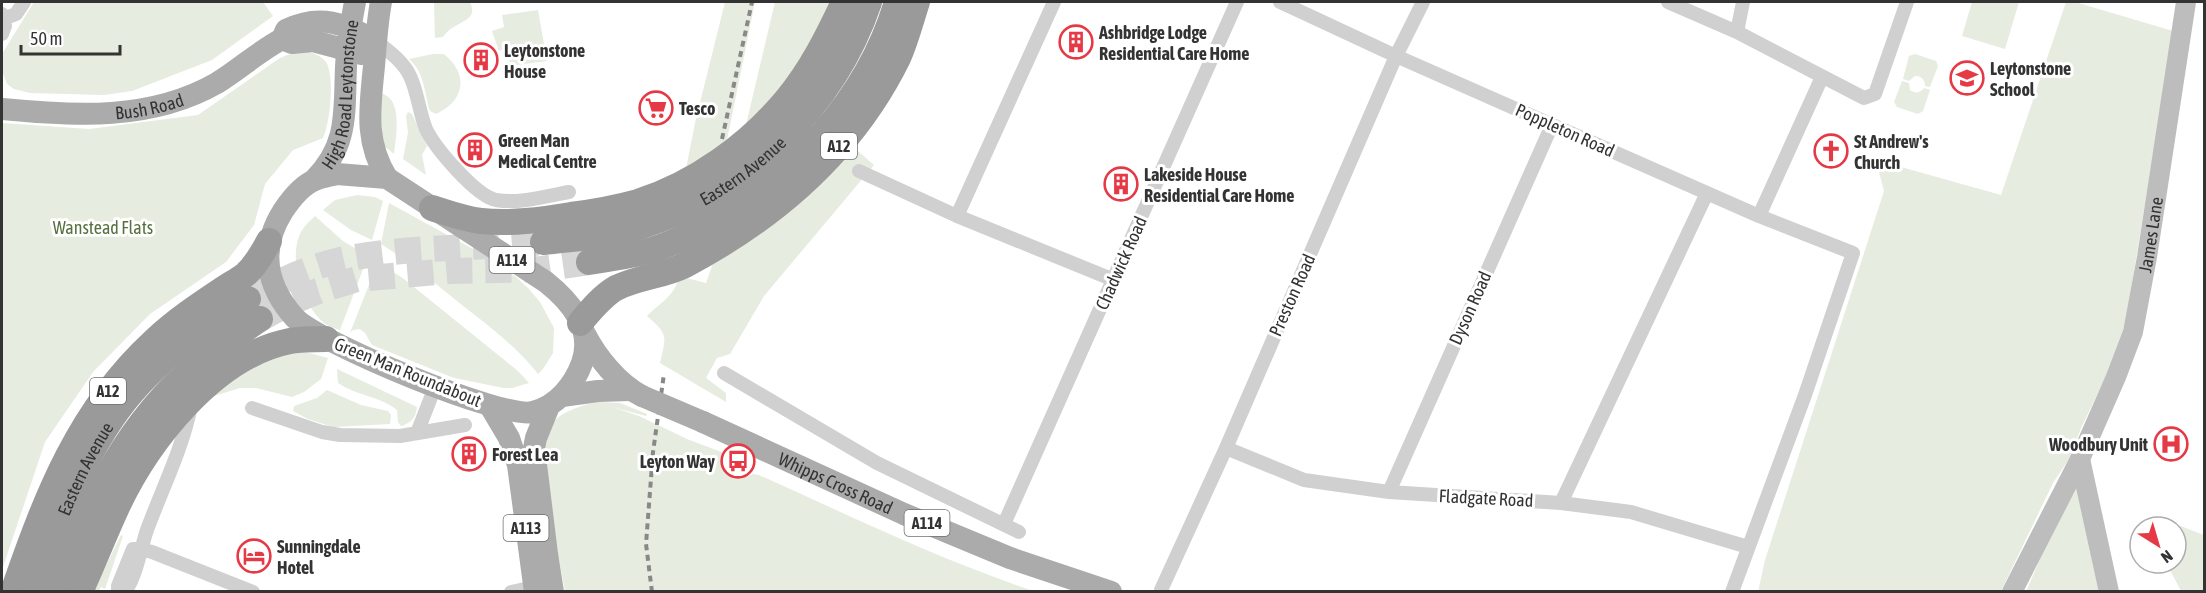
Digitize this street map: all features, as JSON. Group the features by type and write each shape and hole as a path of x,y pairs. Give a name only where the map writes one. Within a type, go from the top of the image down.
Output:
{"highway":[{"path":"432,208 479,221 544,220 640,201 683,182 740,145 772,116 804,76 825,42 844,2"},
{"name":"Eastern Avenue","path":"543,242 614,233 641,226 694,203 750,168 785,138 828,86 848,52 869,2"},
{"name":"Eastern Avenue","path":"589,262 649,251 687,236 738,208 779,178 800,159 847,103 879,48 897,2"},
{"name":"A12","path":"583,329 597,304 615,289 662,274 711,251 760,220 796,190 836,150 877,96 899,56 917,2"},
{"name":"A12","path":"13,591 47,498 76,438 94,410 115,382 153,341 180,319 246,274 257,262 269,241"},
{"name":"Eastern Avenue","path":"33,591 77,483 114,416 131,393 178,346 209,323 254,309 222,345 182,378 138,427 96,496 55,591"},
{"path":"80,591 117,506 142,462 192,402 215,380 259,351 291,341 326,339"}],"main road":[{"name":"High Road Leytonstone","path":"314,180 330,161 342,133 345,117 349,39 355,2"},
{"name":"High Road Leytonstone","path":"381,2 369,124 370,138 377,162 387,178"},
{"name":"Bush Road","path":"2,108 66,114 123,112 157,106 194,94 216,83 282,39 292,43 349,39 375,49"},
{"name":"A114","path":"314,180 337,174 387,178 546,282 566,298 583,329"},
{"name":"Green Man Roundabout","path":"314,180 289,202 276,222 269,241 268,264 276,294 297,320 326,339 435,387 490,406 521,414 534,412 556,401"},
{"name":"Whipps Cross Road","path":"583,329 598,355 636,393"},
{"path":"556,401 579,372 584,357 583,329"},
{"name":"Whipps Cross Road","path":"556,401 598,391 636,393 904,514 1010,558 1111,591"},
{"name":"A113","path":"541,590 546,554 534,448 536,438 556,401"},
{"name":"A113","path":"490,406 509,438 518,465 541,590"}],"street":[{"path":"2,34 4,26 2,16 16,14 24,2"},
{"path":"957,216 1054,2"},
{"name":"Chadwick Road","path":"1004,524 1237,2"},
{"name":"Poppleton Road","path":"1280,2 1396,57 1759,216 1853,253 1805,395 1748,547"},
{"name":"Preston Road","path":"1161,590 1226,448 1396,57 1423,2"},
{"path":"1668,2 1737,32 1864,98 1875,94 1907,2"},
{"path":"1737,32 1743,2"},
{"name":"James Lane","path":"2012,591 2080,459 2116,377 2138,314 2186,2"},
{"path":"375,49 400,62 411,77 427,130 452,165 474,188 494,200 514,201 569,192"},
{"path":"1759,216 1822,77"},
{"name":"Dyson Road","path":"1389,492 1552,125"},
{"path":"859,171 957,216 1114,280"},
{"path":"1561,502 1707,193"},
{"name":"Whipps Cross Road","path":"724,373 877,463 1019,532"},
{"path":"417,433 435,387"},
{"path":"125,591 132,579 185,433 192,402"},
{"path":"252,408 269,407 322,432 339,435 400,436 465,425"},
{"name":"Fladgate Road","path":"1226,448 1304,480 1389,492 1561,502 1631,512 1748,547"},
{"path":"2080,459 2109,591"},
{"path":"1732,591 1748,547"},
{"path":"118,591 133,549 141,549 253,591"},
{"path":"511,591 541,590"}],"green space":[{"path":"34,2 263,2 273,16 212,60 132,91 104,95 30,93 14,89 7,84 2,71 2,54"},
{"path":"434,2 470,2 472,14 443,37 435,38"},
{"path":"725,2 755,2 726,145 686,169 695,123"},
{"path":"775,2 838,2 819,43 745,129"},
{"path":"1972,2 2019,2 2005,49 1962,36"},
{"path":"2066,2 2075,2 2173,31 2126,321 2108,372 2069,459 2053,483 2001,591 1758,592 1765,560 1884,191 1876,160 2001,195"},
{"path":"538,10 547,61 510,66 508,47 499,51 492,31 504,27 502,15"},
{"name":"Wanstead Flats","path":"306,51 322,58 329,68 330,100 328,122 323,138 293,150 265,184 254,225 226,262 150,314 93,372 45,442 2,570 2,123 89,129 198,115 280,58 295,52"},
{"path":"444,54 452,62 460,78 458,95 446,109 436,114 430,111 421,77 409,59"},
{"path":"1915,54 1936,61 1938,66 1930,87 1925,86 1919,77 1915,76 1909,81 1903,79 1909,56"},
{"path":"1902,81 1909,83 1910,90 1914,92 1919,92 1924,88 1930,90 1923,111 1918,114 1897,107 1894,102"},
{"path":"378,93 386,95 395,108 397,127 394,154 383,145"},
{"path":"408,112 412,114 427,146 422,155 426,175 403,159 408,133 406,116"},
{"path":"851,145 874,165 764,296 730,354 717,358 706,378 726,393 726,402 660,363 664,336 647,316 671,294 679,276 706,283 713,263 761,233"},
{"path":"357,195 375,197 383,201 372,240 351,230 323,210 335,200"},
{"path":"389,203 484,255 529,289 540,302 554,328 553,353 538,374 512,346 492,329 423,273 381,244"},
{"path":"315,216 343,241 368,256 340,330 327,325 318,318 305,296 297,270 297,245 300,234"},
{"path":"378,262 404,279 518,371 529,383 504,388 454,378 372,345 360,329 350,333"},
{"path":"298,350 328,358 321,379 304,392 292,397 256,388 240,388 214,396 229,379 256,362"},
{"path":"337,369 417,407 414,417 410,422 401,426 398,422 397,410 390,405 338,383"},
{"path":"327,390 361,405 388,411 391,415 390,424 333,427 308,419 293,411 294,406 317,398"},
{"path":"599,402 620,403 647,414 646,416 612,407 639,416 687,439 724,453 742,468 738,471 743,478 753,474 759,475 929,551 1033,591 565,591 549,511 543,466 545,435 560,416 575,408"},
{"path":"2077,482 2105,591 2026,592 2070,487"},
{"path":"2188,529 2204,535 2204,591 2181,591 2173,575 2188,575"},
{"path":"121,535 123,536 105,589 101,587 99,591 93,592"}],"tunnel":[{"path":"248,299 298,274 350,258 398,251 543,242"},
{"path":"260,319 318,291 357,279 449,271 541,269 589,262"}],"railway":[{"path":"722,139 752,2"},
{"path":"652,592 646,544 653,452 664,374"}],"place":[{"name":"Ashbridge Lodge Residential Care Home","path":"1076,42"},
{"name":"Leytonstone House","path":"481,60"},
{"name":"Leytonstone School","path":"1967,78"},
{"name":"Tesco","path":"656,108"},
{"name":"Green Man Medical Centre","path":"475,150"},
{"name":"St Andrew's Church","path":"1831,151"},
{"name":"Lakeside House Residential Care Home","path":"1121,184"},
{"name":"Woodbury Unit","path":"2171,444"},
{"name":"Forest Lea","path":"469,454"},
{"name":"Leyton Way","path":"738,461"},
{"name":"Sunningdale Hotel","path":"254,556"}]}
